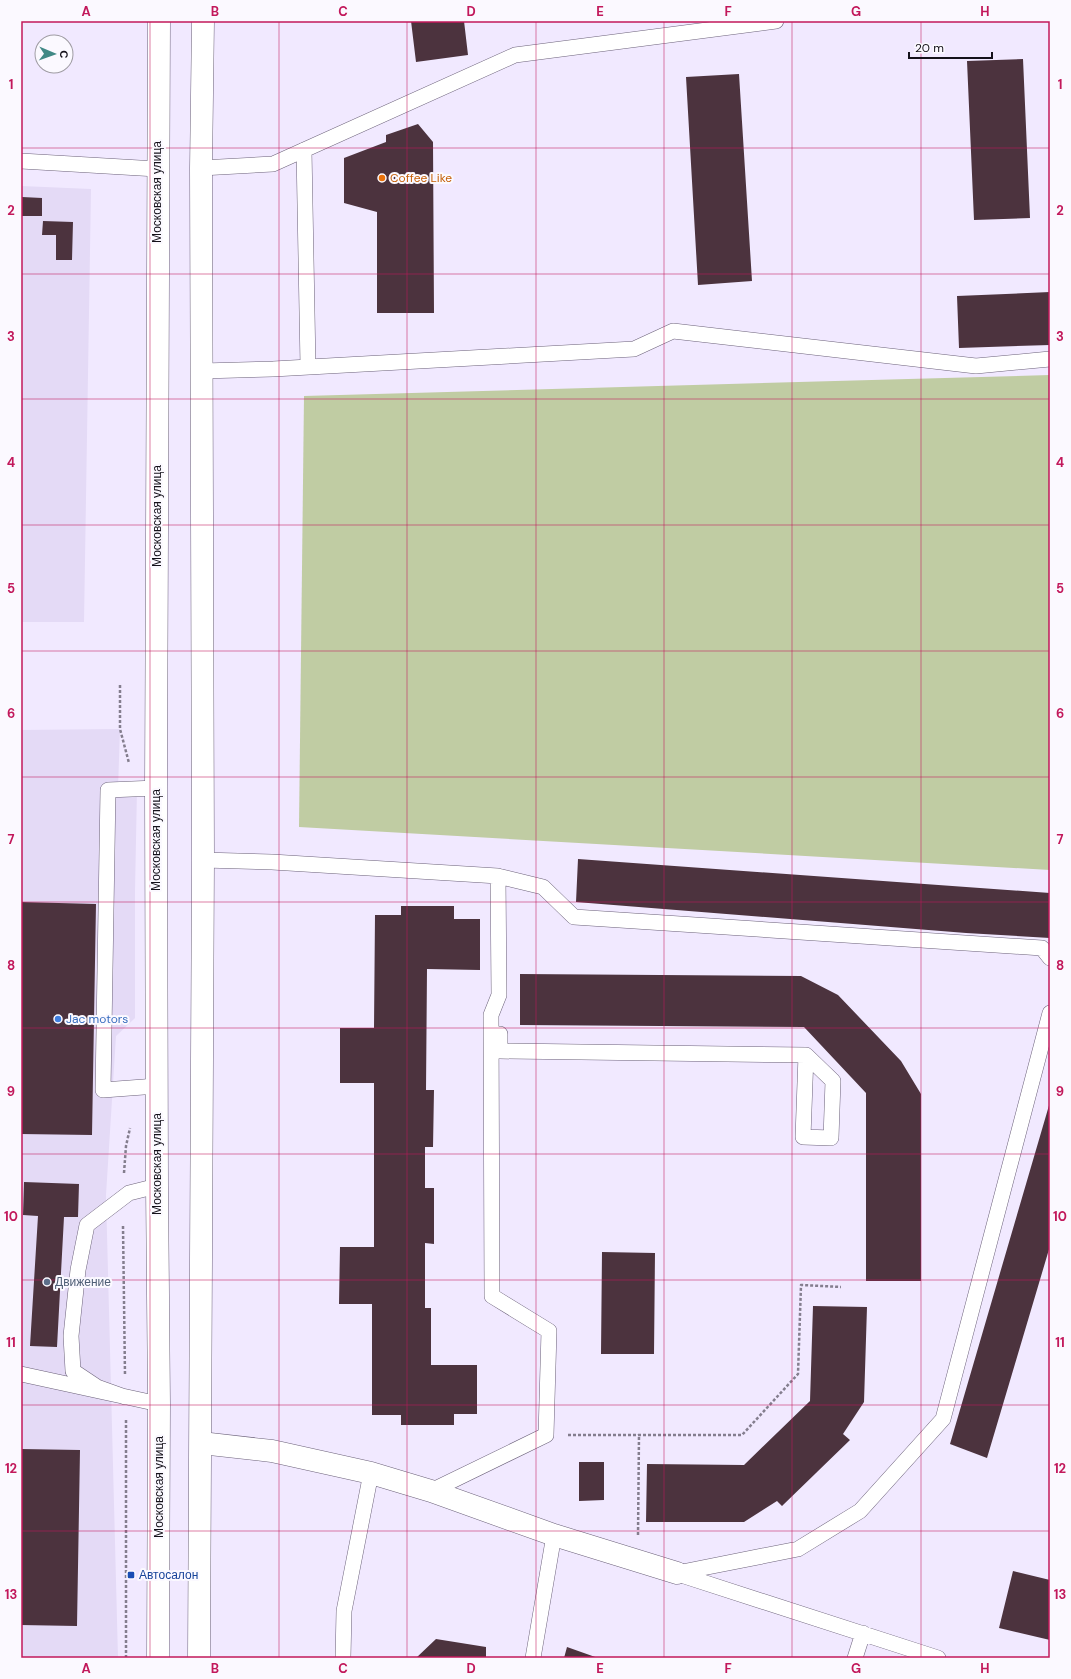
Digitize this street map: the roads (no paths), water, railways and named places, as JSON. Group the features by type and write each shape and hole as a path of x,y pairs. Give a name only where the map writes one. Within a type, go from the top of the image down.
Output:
{"main road":[{"name":"Московская улица","path":"158,21 156,788 159,1404 158,1658"},
{"path":"199,1658 203,860 201,168 203,21"},
{"path":"201,1443 272,1451 371,1473 431,1491 554,1535 677,1573"}],"lane":[{"path":"201,168 273,164 515,55 776,21"},
{"path":"304,150 308,366"},
{"path":"21,161 157,169"},
{"path":"202,371 634,349 673,330 976,366 1050,359"},
{"path":"156,788 108,790 103,1090 157,1086"},
{"path":"203,860 272,862 498,876 543,887 574,917 1042,948 1050,958"},
{"path":"498,876 500,1051 806,1055 833,1082 831,1138 803,1137 806,1055"},
{"path":"431,1491 546,1435 550,1331 492,1296 491,1014 499,995"},
{"path":"677,1573 798,1550 860,1512 943,1419 1050,1013"},
{"path":"125,1397 97,1387 73,1371 71,1336 78,1270 87,1225 129,1193 157,1186"},
{"path":"21,1374 159,1404"},
{"path":"343,1658 344,1611 371,1473"},
{"path":"533,1658 554,1535"},
{"path":"677,1573 938,1658"},
{"path":"855,1658 863,1634"}],"place":[{"name":"Coffee Like","path":"382,178"},
{"name":"Jac motors","path":"58,1019"},
{"name":"Движение","path":"47,1282"},
{"name":"Автосалон","path":"131,1575"}]}
